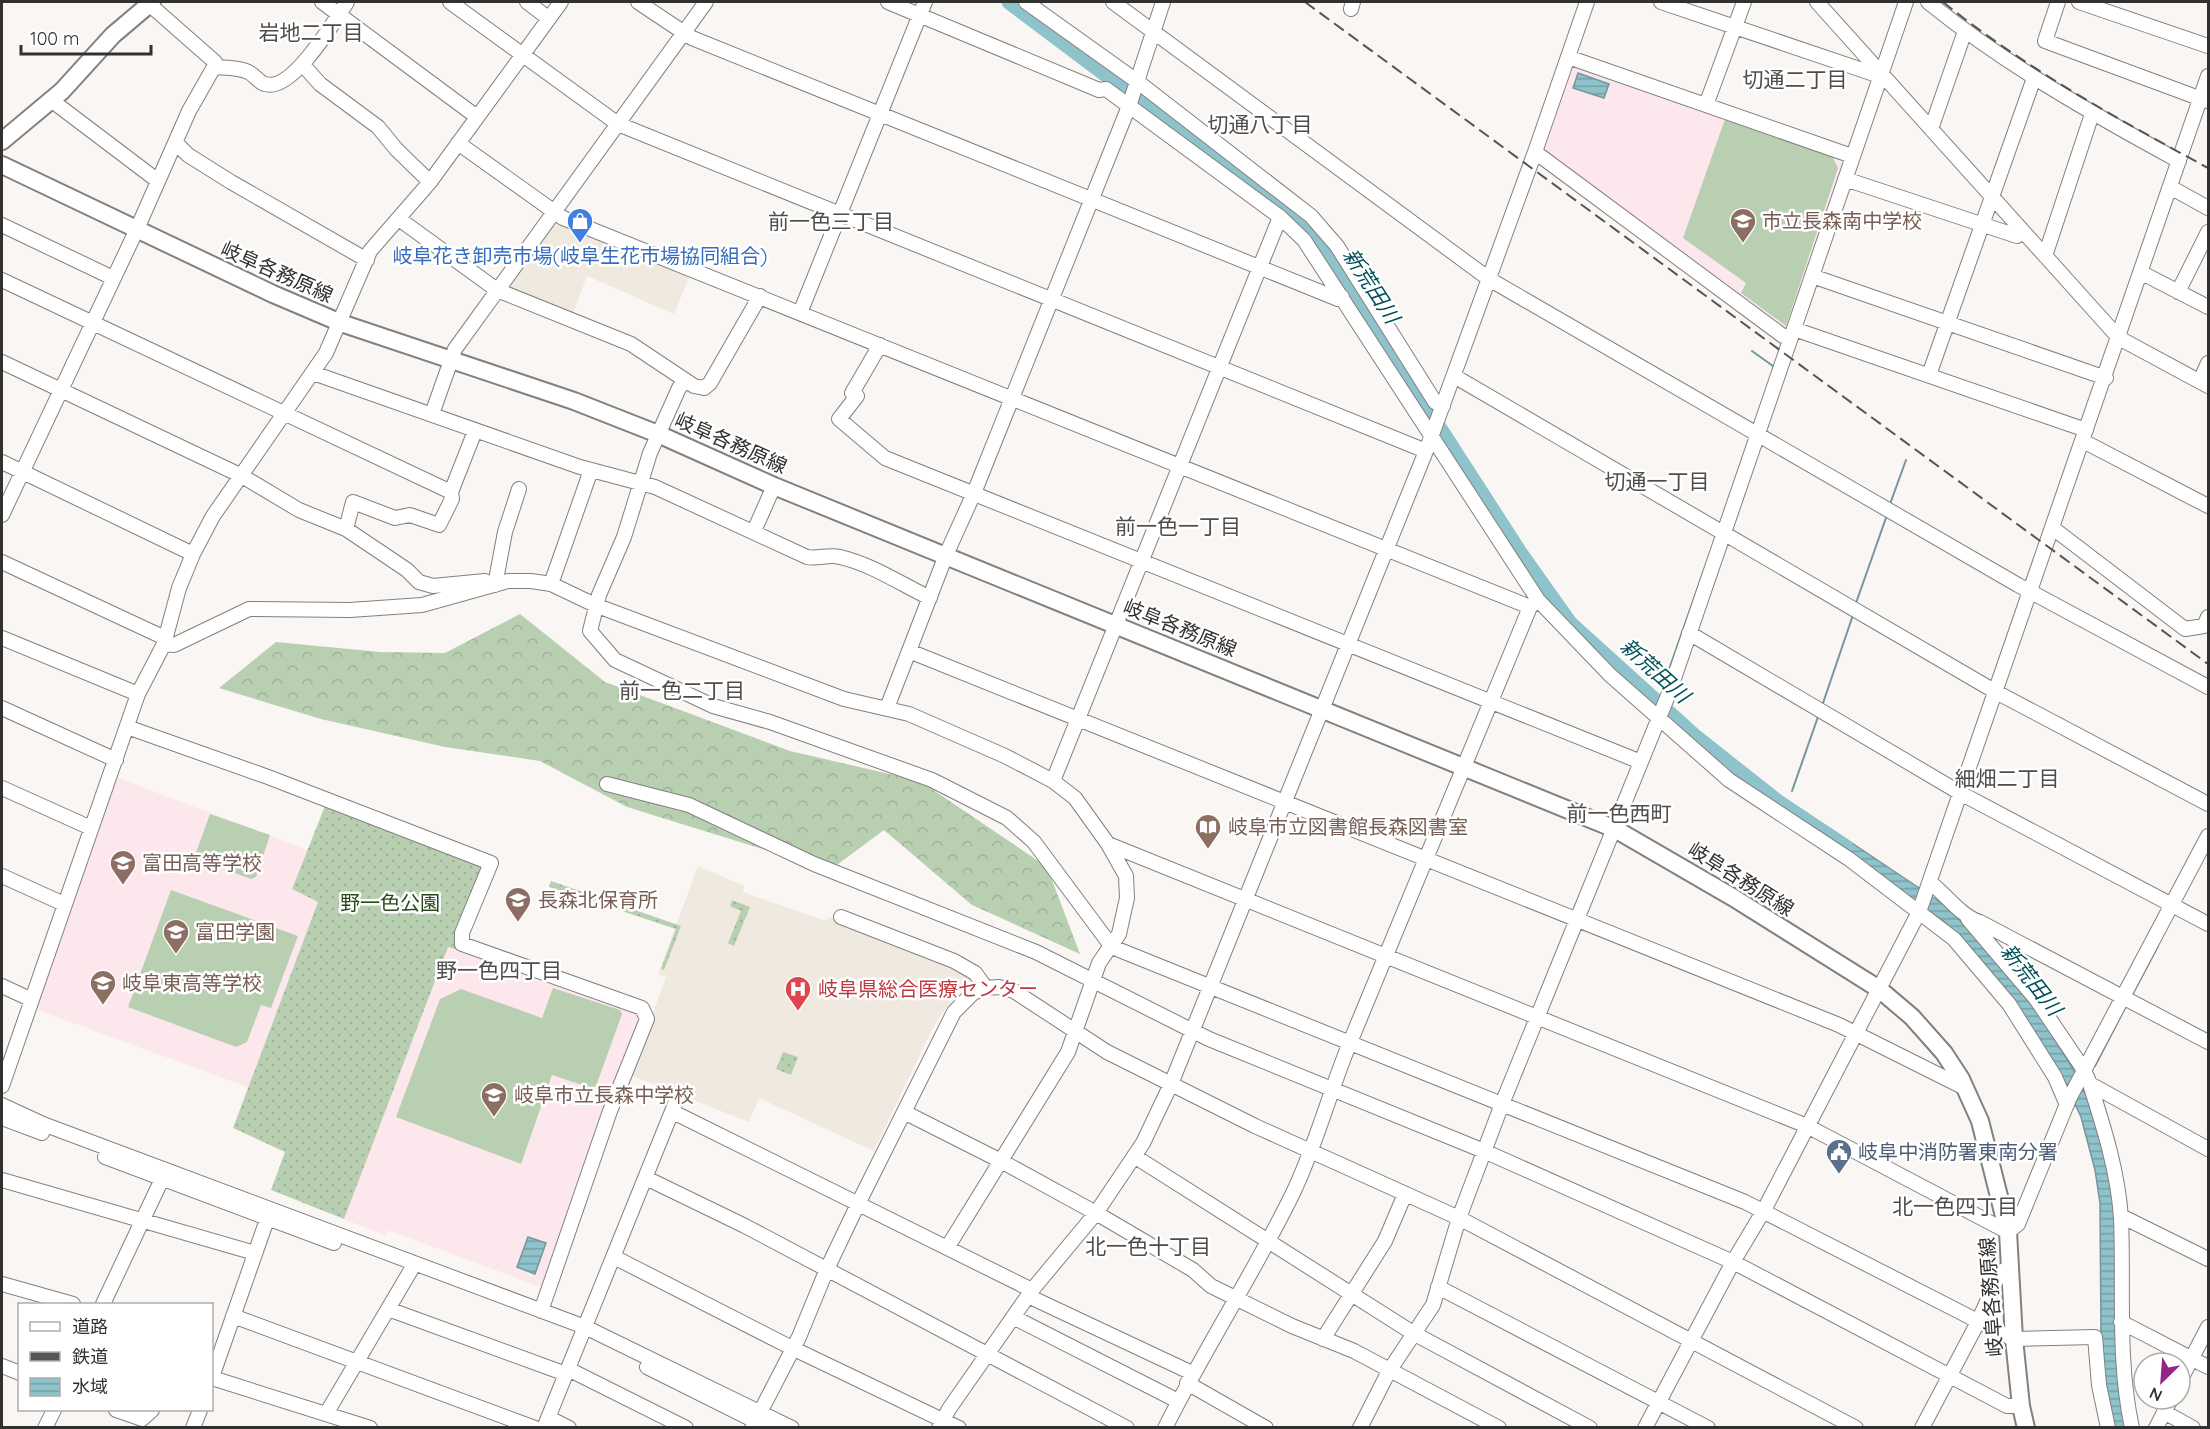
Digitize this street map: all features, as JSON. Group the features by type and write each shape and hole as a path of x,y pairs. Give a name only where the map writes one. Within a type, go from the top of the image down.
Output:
{"main road":[{"path":"2,141 51,100 145,4"},
{"name":"岐阜各務原線","path":"2,165 273,294 341,323 574,401 658,434 774,486 1615,829 1734,898 1879,990 1929,1035 1965,1088 1980,1121 2008,1232 2014,1339 2021,1406 2026,1428"}],"street":[{"path":"322,2 343,7 477,117"},
{"path":"450,2 618,123 1219,366 1430,441"},
{"path":"527,2 548,18"},
{"path":"2,1086 30,999 138,694 165,641 179,588 193,554 213,516 313,373 341,323 370,251 430,182 561,2"},
{"path":"638,2 683,34 1338,299 1342,297"},
{"path":"432,414 450,360 497,290 706,2"},
{"path":"888,2 1099,90 1106,89 1280,217 1304,240 1342,297 1534,604 1730,780 1920,909 1954,939 2009,1004 2068,1102"},
{"path":"800,313 925,2"},
{"path":"1026,2 1137,83 1311,216 1337,246 1435,402 1442,409"},
{"path":"1113,2 1489,279 2031,592 2208,687"},
{"path":"887,708 946,555 974,493 1129,105 1163,2"},
{"path":"941,1423 1030,1293 1096,1213 1143,1143 1171,1084 1430,441 1587,2"},
{"path":"1661,2 1874,74 1881,72"},
{"path":"1706,105 1744,2"},
{"path":"1817,2 2119,338 2204,383 2208,363"},
{"path":"1360,1428 1389,1371 1433,1305 1459,1218 1484,1150 1666,699 1906,2"},
{"path":"1928,2 1965,31 2034,78 2092,114 2179,161"},
{"path":"2058,2 2045,41 2205,100"},
{"path":"2079,2 2208,46"},
{"path":"2,515 137,229 189,111 214,67 215,62 145,4"},
{"path":"214,67 249,72 265,84 273,84 303,65 343,7"},
{"path":"1931,129 1965,31"},
{"path":"1568,57 1852,156"},
{"path":"303,65 320,84 378,127 396,149 430,182"},
{"path":"1645,1428 1733,1262 1764,1210 1879,990 1930,885 2179,161 2205,100 2208,76"},
{"path":"1929,375 2034,78"},
{"path":"51,100 158,181"},
{"path":"2045,256 2092,114"},
{"path":"176,143 188,155 231,182 367,260"},
{"path":"458,143 553,212 1386,549 1534,604"},
{"path":"1534,152 1783,336 1793,333 1929,375 2084,435 2208,506"},
{"path":"1845,178 2017,236 2023,232"},
{"path":"2170,187 2208,208"},
{"path":"1053,781 1280,217"},
{"path":"399,219 497,290 631,344 685,381 704,388 710,383 760,296"},
{"path":"2,225 113,278"},
{"path":"2178,292 2208,232"},
{"path":"2142,273 2208,307"},
{"path":"1812,276 2106,378"},
{"path":"2,279 451,492"},
{"path":"880,345 852,393 857,396 839,419 885,458 1641,762"},
{"path":"2,362 242,476 299,510 346,530 407,570 418,582 433,586 531,580 551,584 595,605 844,699 909,714 1005,756 1053,781 1075,798 1108,844 1126,876 1127,898 1119,934 1112,948 1099,963 1068,1052 947,1248"},
{"path":"313,373 591,470 655,487 807,557 819,560 836,556 854,561 930,598"},
{"path":"1454,376 1996,692 2208,804"},
{"path":"685,381 679,388 658,434 639,484 624,537 595,605 590,630 615,660 712,706 770,722 932,780 1007,818 1034,842 1112,948 1764,1210 2014,1339 2096,1337 2099,1385 2108,1428"},
{"path":"346,530 353,502 395,518 410,515 439,525 452,499 451,492 475,431"},
{"path":"2,462 193,554"},
{"path":"551,584 591,470"},
{"path":"754,531 774,486"},
{"path":"494,583 519,489"},
{"path":"2054,529 2186,629 2207,624"},
{"path":"2,562 174,645 249,609 339,610 422,605 494,583"},
{"path":"1165,1428 1190,1378 1237,1298 1293,1193 1311,1152 1350,1043 1534,604"},
{"path":"1689,633 1962,794 2208,924"},
{"path":"2,638 138,694"},
{"path":"909,651 1856,1033 1965,1088"},
{"path":"2,708 116,760"},
{"path":"127,727 268,777 491,863 462,933 462,944 642,1008 645,1012 647,1019 610,1112 542,1311"},
{"path":"607,784 688,805 814,864 990,932 1093,979 1191,1031 1484,1150 1733,1262 2007,1406 2021,1406"},
{"path":"2,788 91,828"},
{"path":"1108,844 1246,897 1807,1126 2008,1232 2018,1224 2068,1102 2084,1077 2208,836"},
{"path":"2,876 64,904"},
{"path":"1930,885 1950,898 2036,999 2084,1077 2110,1154 2121,1216 2122,1365 2132,1428"},
{"path":"842,916 954,961 975,973 986,988"},
{"path":"1968,919 1980,922 2208,1042"},
{"path":"2,986 30,999"},
{"path":"756,1420 813,1306 827,1269 858,1204 954,1012 974,993 986,988 999,987 1014,991 1107,1052 1311,1152 1459,1218 1856,1428"},
{"path":"2084,1077 2208,1149"},
{"path":"569,1428 547,1423 679,1094"},
{"path":"2,1105 43,1124 411,1270 583,1331"},
{"path":"673,1112 947,1248 1190,1378 1266,1428"},
{"path":"904,1112 1096,1213 1193,1270 1211,1286 1389,1371 1499,1428"},
{"path":"2,1118 162,1179 269,1214 542,1311 769,1428"},
{"path":"1134,1156 1413,1333 1590,1428"},
{"path":"646,1178 827,1269 1127,1428"},
{"path":"104,1303 162,1179"},
{"path":"2,1180 255,1253"},
{"path":"1323,1339 1385,1241 1405,1194"},
{"path":"213,1371 217,1345 233,1316 269,1214"},
{"path":"2121,1216 2208,1259"},
{"path":"614,1257 941,1423 959,1428"},
{"path":"1922,1428 1978,1322 2000,1272 2011,1267"},
{"path":"326,1414 411,1270"},
{"path":"2,1284 66,1303"},
{"path":"1438,1287 1708,1428"},
{"path":"388,1309 567,1372 686,1428"},
{"path":"233,1316 535,1428"},
{"path":"1013,1317 1178,1401"},
{"path":"2121,1322 2178,1351"},
{"path":"2208,1327 2192,1358 2208,1366"},
{"path":"2,1366 18,1372"},
{"path":"213,1377 370,1428"},
{"path":"45,1428 54,1411"},
{"path":"119,1411 142,1419 151,1411"},
{"path":"193,1428 200,1411"},
{"path":"2156,1428 2164,1412 2193,1428"},
{"path":"756,1420 792,1428"}],"shaded area":[{"name":"市立長森南中学校","path":"1576,64 1844,157 1845,161 1787,327 1784,329 1544,152"},
{"name":"岐阜花き卸売市場(岐阜生花市場協同組合)","path":"556,217 692,270 674,314 587,276 572,316 502,288"},
{"name":"富田学園","path":"116,777 307,850 292,889 318,902 248,1087 35,1009"},
{"name":"岐阜県総合医療センター","path":"698,866 744,886 743,892 826,921 829,917 969,972 972,978 954,996 932,1029 874,1151 759,1098 749,1122 630,1075 666,977 658,974"},
{"name":"岐阜市立長森中学校","path":"448,946 638,1012 642,1017 564,1231 560,1233 541,1287 388,1230 386,1236 344,1219"}],"green space":[{"path":"1725,119 1832,156 1838,168 1786,326 1741,293 1746,283 1683,238"},
{"path":"520,614 605,682 790,751 920,781 1047,867 1080,954 972,905 884,830 830,870 627,807 540,761 445,747 321,719 219,688 276,642 380,652 445,653"},
{"name":"野一色公園","path":"327,801 486,863 455,949 448,947 344,1219 271,1190 285,1152 233,1128 318,902 292,889"},
{"path":"210,814 270,835 256,877 251,879 194,858"},
{"path":"551,881 681,926 664,970 661,969 676,929 549,887"},
{"path":"171,890 298,936 271,1008 261,1005 247,1042 236,1047 128,1007"},
{"path":"732,900 750,907 734,946 728,943 741,911 730,906"},
{"path":"553,988 620,1010 622,1014 596,1086 591,1088 552,1075 521,1164 396,1117 440,999 461,989 542,1018"},
{"path":"783,1052 798,1057 791,1075 776,1069"}],"water":[{"path":"1578,73 1609,84 1604,98 1573,88"},
{"path":"1834,831 1949,908 2031,1001 2073,1069 2088,1099 2107,1157 2115,1211 2117,1369 2126,1427 2112,1427 2103,1373 2100,1203 2095,1170 2081,1117 2066,1085 2000,985 1946,923 1828,841"},
{"path":"528,1237 546,1243 535,1274 517,1267"}],"waterway":[{"name":"新荒田川","path":"1009,2 1307,226 1323,247 1519,551 1570,623 1696,737 1777,801 1846,847"},
{"path":"1752,351 1773,366 1773,369"},
{"path":"1890,504 1906,460"},
{"path":"1856,603 1887,515"},
{"path":"1666,678 1704,570"},
{"path":"1822,706 1853,615"},
{"path":"1792,791 1819,714"},
{"path":"2131,997 2158,946"},
{"path":"2095,1066 2127,1004"}],"railway":[{"path":"1305,2 2208,664"},
{"path":"1943,2 2006,49 2039,70 2105,111 2208,168"}],"place":[{"name":"岐阜花き卸売市場(岐阜生花市場協同組合)","path":"580,244"},
{"name":"市立長森南中学校","path":"1743,244"},
{"name":"岐阜市立図書館長森図書室","path":"1208,850"},
{"name":"富田高等学校","path":"123,886"},
{"name":"長森北保育所","path":"518,923"},
{"name":"富田学園","path":"176,955"},
{"name":"岐阜東高等学校","path":"103,1006"},
{"name":"岐阜県総合医療センター","path":"798,1012"},
{"name":"岐阜市立長森中学校","path":"494,1118"},
{"name":"岐阜中消防署東南分署","path":"1839,1175"}],"district":[{"name":"岩地二丁目","path":"311,33"},
{"name":"切通二丁目","path":"1795,80"},
{"name":"切通八丁目","path":"1260,125"},
{"name":"前一色三丁目","path":"831,222"},
{"name":"切通一丁目","path":"1657,482"},
{"name":"前一色一丁目","path":"1178,527"},
{"name":"前一色二丁目","path":"682,691"},
{"name":"細畑二丁目","path":"2007,779"},
{"name":"前一色西町","path":"1619,814"},
{"name":"野一色四丁目","path":"499,971"},
{"name":"北一色四丁目","path":"1955,1207"},
{"name":"北一色十丁目","path":"1148,1247"}]}
